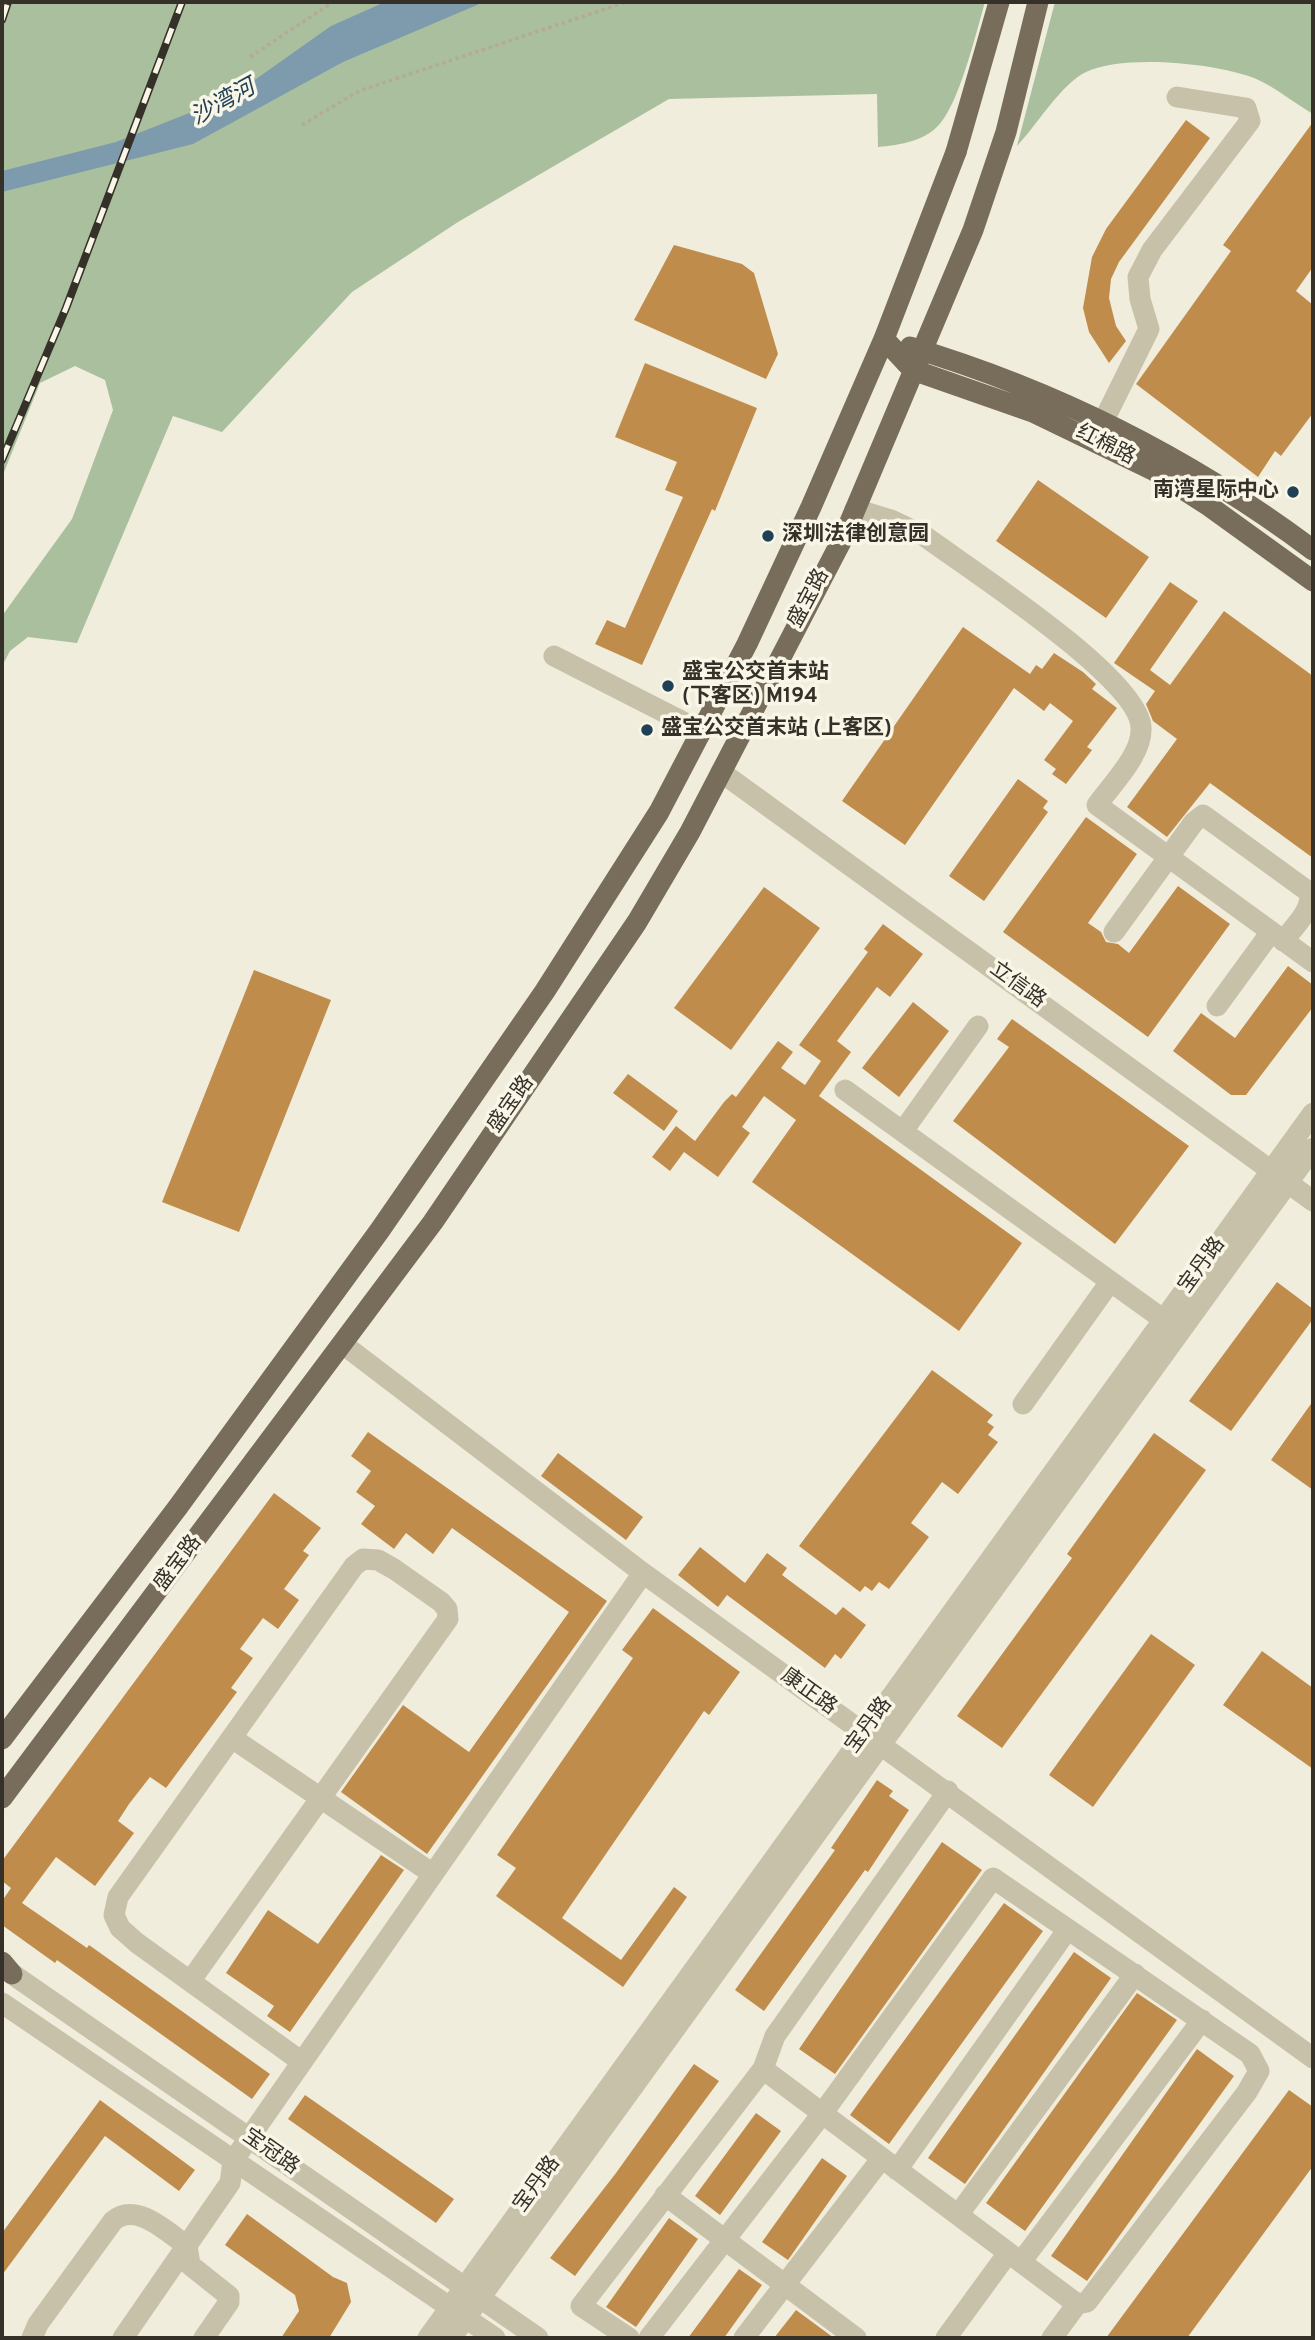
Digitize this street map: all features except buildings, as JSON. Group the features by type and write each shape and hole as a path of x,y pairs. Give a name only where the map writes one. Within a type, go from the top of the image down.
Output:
{"main road":[{"path":"884,339 956,152 999,2"},
{"path":"921,350 973,230 995,164 1038,2"},
{"name":"红棉路","path":"884,339 1044,393 1104,420 1221,485 1313,550"},
{"name":"红棉路","path":"884,339 913,370 1033,412 1092,438 1209,506 1313,581"},
{"name":"盛宝路","path":"2,1739 178,1507 380,1230 545,991 659,812 782,569 884,339"},
{"name":"盛宝路","path":"2,1798 344,1345 433,1222 637,922 721,772 844,536 921,350"}],"street":[{"path":"1104,420 1149,329 1140,299 1138,277 1152,250 1250,121 1246,108 1177,97"},
{"path":"855,509 891,520 923,535 1092,660 1129,698 1141,726 1138,746 1097,805 1313,962"},
{"path":"554,656 701,732"},
{"name":"立信路","path":"721,772 1313,1201"},
{"path":"1114,932 1199,817 1208,816 1218,823 1308,892 1311,899 1308,907 1277,937 1217,1006"},
{"path":"903,1132 978,1027"},
{"path":"845,1090 1164,1320"},
{"name":"宝丹路","path":"428,2338 458,2312 472,2293 1280,1177 1313,1113"},
{"name":"宝丹路","path":"873,1739 1164,1320 1280,1177 1313,1148"},
{"path":"1023,1404 1110,1282"},
{"name":"康正路","path":"344,1345 643,1573 1313,2057"},
{"path":"191,1980 448,1619 447,1609 441,1602 377,1560 363,1559 354,1566 118,1897 114,1914 120,1928 137,1943 302,2062"},
{"path":"123,2338 230,2183 233,2161 643,1573"},
{"path":"232,1738 433,1874"},
{"path":"629,2338 581,2306 763,2069 775,2036 948,1791"},
{"path":"649,2338 822,2114 993,1878 1250,2053 1259,2071 1247,2092 1087,2302 1077,2304 1052,2338"},
{"path":"744,2338 785,2285 890,2164 1068,1929"},
{"name":"宝冠路","path":"5,1968 538,2338"},
{"path":"958,2215 1135,1974"},
{"name":"宝冠路","path":"2,2003 495,2338"},
{"path":"946,2338 1014,2257 1202,2020"},
{"path":"763,2069 1077,2304"},
{"path":"665,2195 856,2338"},
{"path":"32,2338 68,2282 121,2213 140,2215 187,2246 190,2265 229,2296 229,2302 204,2338"},
{"name":"宝丹路","path":"451,2338 458,2312"}],"path":[{"path":"250,57 333,2"},
{"path":"302,125 359,91 626,2"}],"green space":[{"path":"2,2 985,2 967,64 949,110 936,128 921,137 878,147 877,94 669,99 458,222 352,292 222,432 173,416 77,643 28,637 10,651 2,666 2,616 72,519 113,410 105,380 75,366 40,383 2,477"},
{"path":"1055,2 1313,2 1313,114 1269,85 1237,73 1194,65 1123,63 1103,66 1077,78 1058,95 1017,146"}],"water":[{"name":"沙湾河","path":"385,2 484,2 343,62 193,144 2,192 2,171 116,142 232,96 331,26"}],"railway":[{"path":"2,20 8,2"},
{"path":"2,460 66,308 182,2"}],"place":[{"name":"南湾星际中心","path":"1293,492"},
{"name":"深圳法律创意园","path":"768,536"},
{"name":"盛宝公交首末站 (下客区) M194","path":"668,686"},
{"name":"盛宝公交首末站 (上客区)","path":"647,730"}]}
